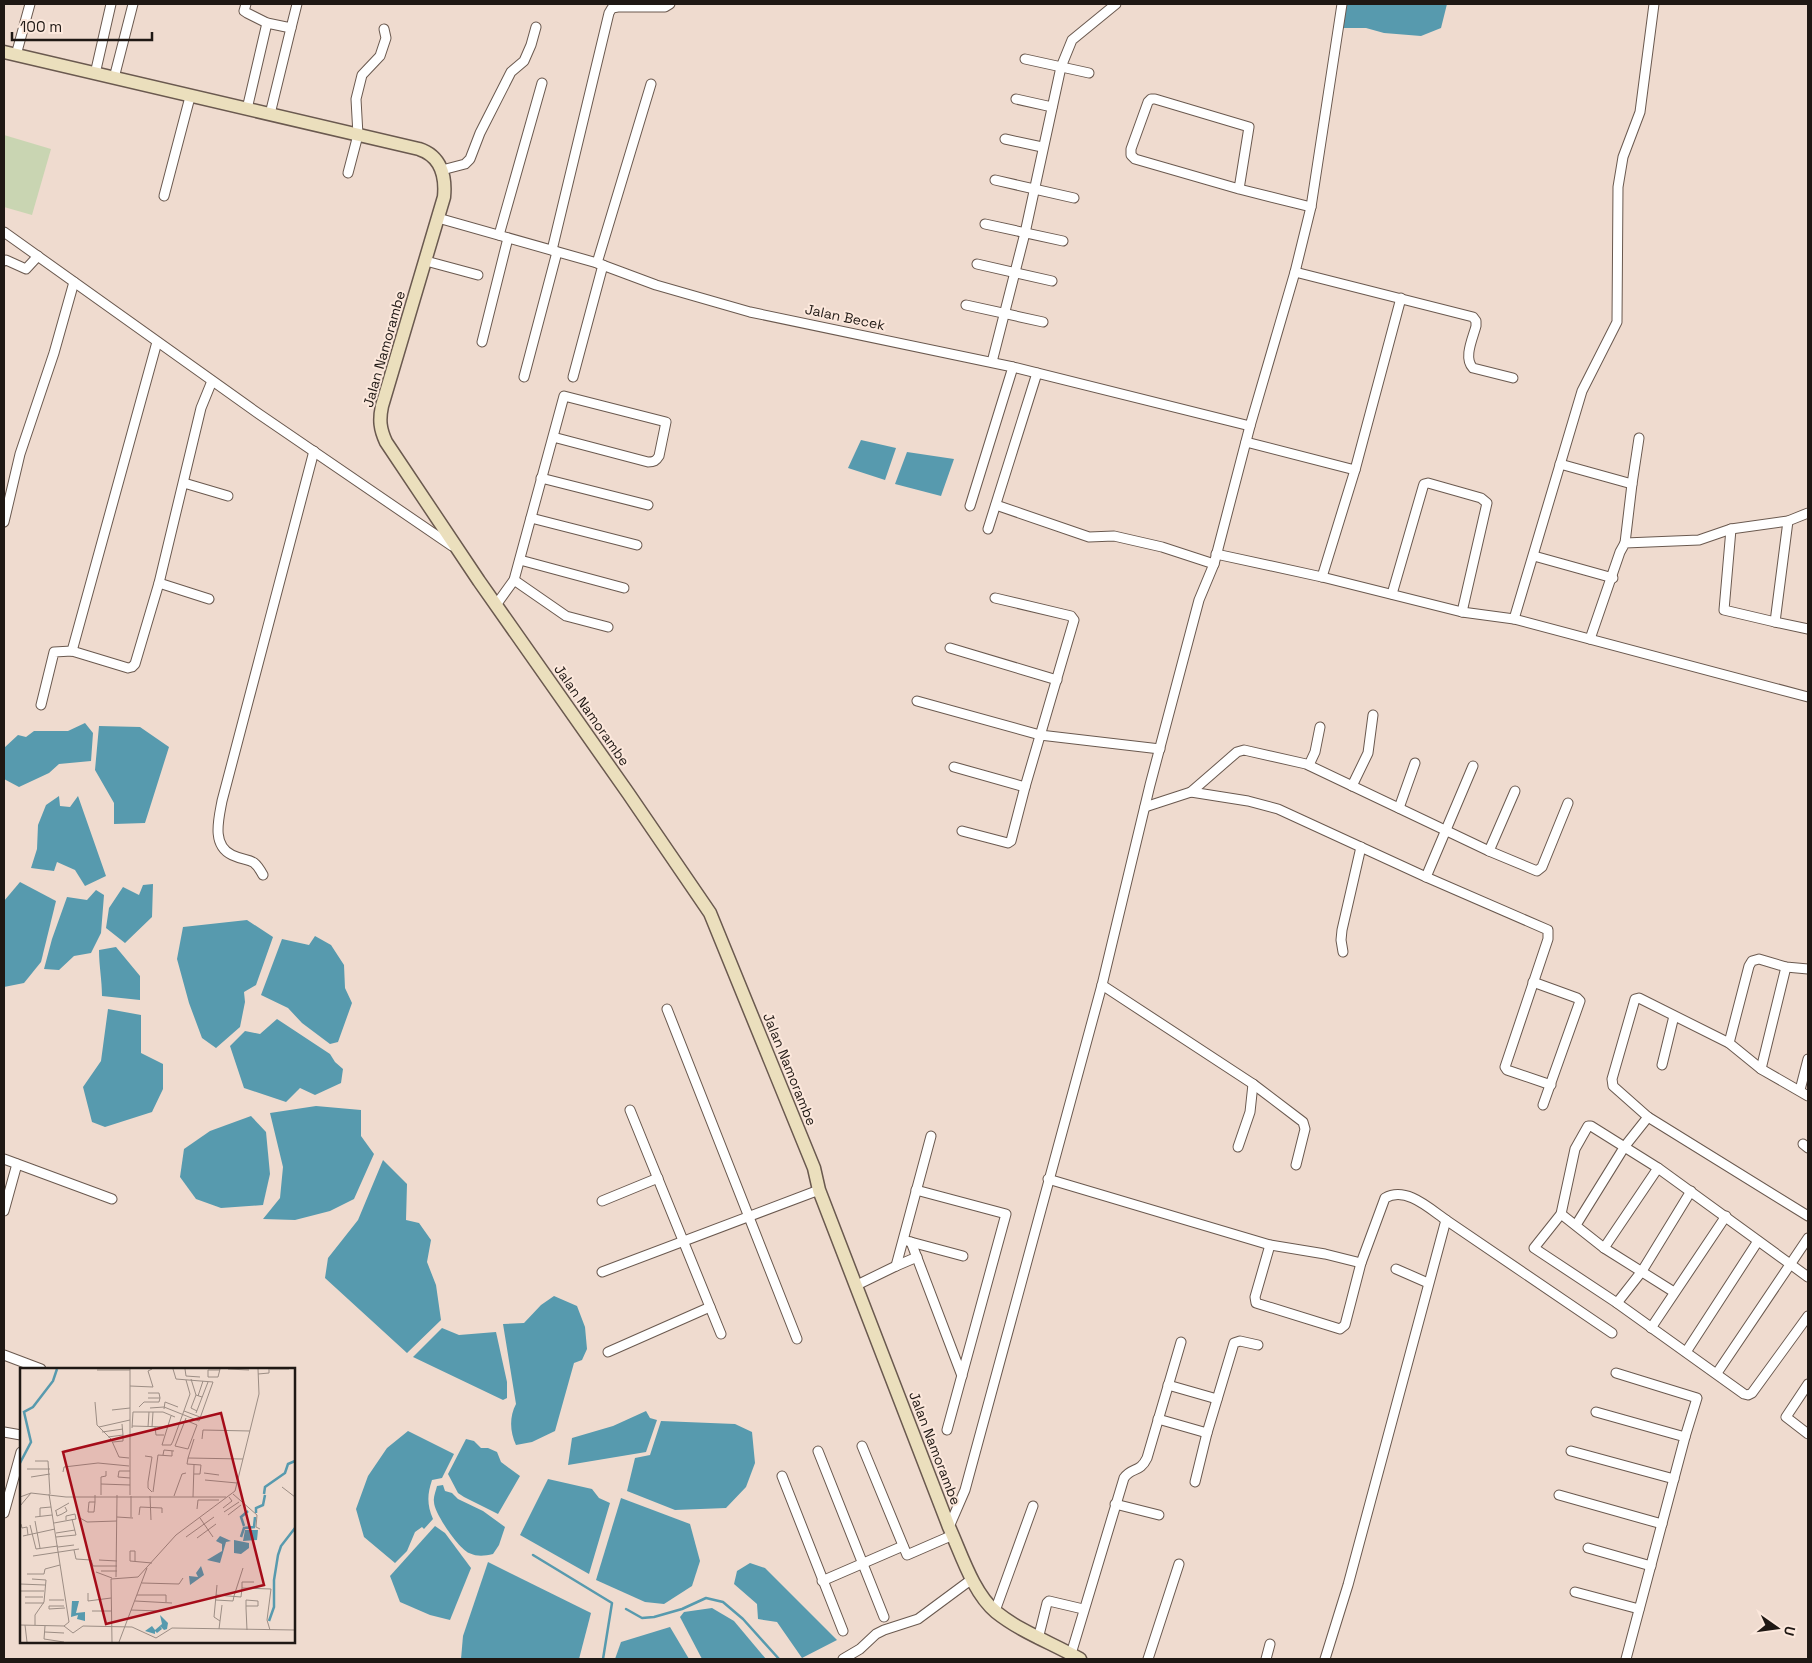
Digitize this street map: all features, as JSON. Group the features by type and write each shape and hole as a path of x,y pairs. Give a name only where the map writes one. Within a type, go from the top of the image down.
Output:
{"main road":[{"path":"10,54 425,151 434,157 442,170"},
{"name":"Jalan Namorambe","path":"442,170 445,185 438,218 382,406 379,422 386,442 496,605 634,801 710,914 814,1168 819,1190 951,1531 972,1579 995,1611 1038,1639 1075,1657"}],"street":[{"path":"10,54 30,4"},
{"path":"95,74 112,4"},
{"path":"114,78 133,4"},
{"path":"246,4 244,11 246,13 268,23 291,28"},
{"path":"270,114 297,4"},
{"path":"524,377 555,251 609,13 612,8 618,6 665,7 670,4"},
{"path":"992,362 1025,232 1042,147 1061,67 1072,40 1116,4"},
{"path":"862,1446 907,1555 951,1531 965,1490 1102,985 1145,807 1199,600 1214,564 1250,426 1295,272 1310,207 1342,4"},
{"path":"1514,618 1584,386 1617,322 1618,187 1623,157 1640,112 1654,4"},
{"path":"247,109 268,23"},
{"path":"442,170 465,164 470,159 480,133 511,72 524,61 536,27"},
{"path":"348,173 358,135 357,94 362,75 375,62 383,48 386,38 384,29"},
{"path":"1025,59 1089,73"},
{"path":"482,342 503,236 542,83"},
{"path":"573,377 600,264 651,84"},
{"path":"164,196 190,96"},
{"path":"1016,98 1052,107"},
{"path":"1239,189 1249,127 1155,99 1151,99 1148,102 1130,149 1131,155 1135,159 1239,189 1310,207"},
{"path":"1005,139 1042,147"},
{"path":"995,180 1074,198"},
{"name":"Jalan Becek","path":"438,218 600,264 656,285 750,312 992,362 1250,426"},
{"path":"985,224 1063,241"},
{"path":"4,232 212,381 460,551"},
{"path":"4,260 26,269 38,256"},
{"path":"426,261 478,275"},
{"path":"977,264 1052,281"},
{"path":"1295,272 1473,317 1476,321 1476,326 1468,358 1470,366 1512,378"},
{"path":"4,522 20,454 54,353 74,282"},
{"path":"1322,577 1355,470 1401,298"},
{"path":"966,305 1043,322"},
{"path":"72,651 157,342"},
{"path":"970,506 1013,367"},
{"path":"988,529 1037,373"},
{"path":"41,705 54,652 72,651 128,668 132,667 159,583 184,483 200,408 212,381"},
{"path":"496,605 514,580 564,396 666,422 659,456 657,460 652,462 553,437"},
{"path":"1590,639 1613,578 1620,552 1625,543 1640,438"},
{"path":"1246,442 1355,470"},
{"path":"263,875 253,861 232,855 225,850 218,834 218,825 222,800 314,451"},
{"path":"1560,464 1632,484"},
{"path":"542,478 648,504"},
{"path":"184,483 228,496"},
{"path":"1392,594 1423,487 1424,484 1428,483 1481,498 1487,503 1462,612"},
{"path":"996,505 1089,537 1114,536 1162,546 1214,564"},
{"path":"1625,543 1699,540 1731,529 1788,520 1808,512"},
{"path":"531,518 637,545"},
{"path":"1775,622 1788,520"},
{"path":"1731,529 1724,610 1808,628"},
{"path":"1216,554 1322,577 1462,612 1514,618 1808,697"},
{"path":"1534,556 1613,578"},
{"path":"520,560 624,588"},
{"path":"514,580 566,616 608,627"},
{"path":"159,583 209,598"},
{"path":"962,831 1010,842 1074,623 1073,618 995,598"},
{"path":"950,648 1057,680"},
{"path":"917,700 1040,735 1160,749"},
{"path":"1352,786 1368,753 1373,715"},
{"path":"1309,765 1320,727"},
{"path":"1145,807 1191,792 1244,750 1309,765 1534,871 1540,870 1568,803"},
{"path":"1399,808 1416,763"},
{"path":"954,766 1025,787"},
{"path":"1426,877 1473,766"},
{"path":"1489,851 1515,791"},
{"path":"1191,792 1248,801 1278,809 1426,877 1548,930 1548,939 1504,1067 1507,1070 1551,1084"},
{"path":"1343,952 1342,930 1361,847"},
{"path":"1729,1043 1752,961 1759,959 1786,967 1808,970"},
{"path":"1761,1069 1786,967"},
{"path":"1532,982 1577,998 1580,1002 1543,1105"},
{"path":"1102,985 1253,1084 1304,1124 1305,1129 1296,1165"},
{"path":"1808,1096 1761,1069 1729,1043 1639,998 1635,999 1612,1081 1616,1088 1648,1117 1808,1216"},
{"path":"667,1009 747,1217 797,1339"},
{"path":"1662,1065 1674,1016"},
{"path":"1800,1090 1808,1059"},
{"path":"1238,1147 1250,1112 1253,1084"},
{"path":"630,1110 721,1334"},
{"path":"1576,1225 1625,1146 1648,1117"},
{"path":"1808,1277 1658,1168 1591,1126 1587,1127 1575,1149 1561,1214 1534,1248 1617,1303 1748,1395 1752,1393 1808,1316"},
{"path":"896,1266 907,1241 916,1190 931,1136"},
{"path":"4,1159 112,1199"},
{"path":"4,1211 17,1164"},
{"path":"1604,1248 1658,1168"},
{"path":"602,1201 658,1178"},
{"path":"1048,1179 1270,1245 1325,1254 1361,1263"},
{"path":"602,1272 819,1190"},
{"path":"916,1190 1006,1214 947,1430"},
{"path":"1617,1303 1642,1271 1691,1191"},
{"path":"1270,1245 1255,1297 1256,1303 1336,1329 1343,1328 1346,1325 1361,1263 1382,1203 1390,1195 1404,1195 1412,1198 1446,1220 1612,1333"},
{"path":"1561,1214 1604,1248 1674,1292"},
{"path":"1650,1328 1726,1216"},
{"path":"1325,1659 1348,1585 1446,1220"},
{"path":"1717,1373 1808,1238"},
{"path":"907,1241 962,1256"},
{"path":"907,1241 917,1258 962,1376"},
{"path":"1686,1352 1758,1241"},
{"path":"857,1286 896,1266 917,1258"},
{"path":"1396,1269 1428,1283"},
{"path":"608,1352 710,1307"},
{"path":"1195,1482 1207,1434 1234,1344 1240,1341 1258,1345"},
{"path":"1075,1657 1083,1609 1115,1504 1126,1474 1144,1465 1181,1342"},
{"path":"4,1354 39,1368"},
{"path":"1616,1373 1696,1398 1626,1659"},
{"path":"1808,1384 1786,1417 1808,1434"},
{"path":"1168,1385 1217,1400"},
{"path":"1596,1412 1685,1437"},
{"path":"1158,1419 1207,1434"},
{"path":"4,1432 20,1435"},
{"path":"818,1451 884,1617"},
{"path":"1571,1451 1674,1479"},
{"path":"4,1513 20,1456"},
{"path":"782,1476 843,1631"},
{"path":"1559,1494 1662,1524"},
{"path":"1115,1504 1159,1515"},
{"path":"995,1611 1033,1506"},
{"path":"822,1580 903,1546"},
{"path":"1588,1548 1651,1566"},
{"path":"1148,1659 1180,1564"},
{"path":"843,1659 860,1649 876,1634 918,1619 972,1579"},
{"path":"1575,1592 1639,1610"},
{"path":"1038,1639 1049,1601 1083,1609"},
{"path":"1266,1659 1270,1644"}],"green space":[{"path":"4,135 51,149 32,215 4,207"}],"water":[{"path":"1346,4 1447,4 1441,28 1421,36 1384,33 1366,28 1343,28"},
{"path":"861,440 896,448 885,480 848,468"},
{"path":"907,452 954,459 941,496 895,484"},
{"path":"85,723 93,733 91,761 59,764 49,773 19,787 4,779 4,748 18,735 26,737 34,731 68,731"},
{"path":"99,726 140,727 169,747 145,823 114,824 114,803 95,770"},
{"path":"59,796 60,806 70,807 78,796 106,876 85,886 75,870 57,862 54,871 31,868 37,849 38,825 46,805"},
{"path":"20,882 56,901 41,962 24,983 4,987 4,901"},
{"path":"153,884 152,917 125,943 106,928 109,908 123,887 139,895 143,885"},
{"path":"96,890 104,895 101,933 91,953 74,956 59,970 44,969 52,939 67,897 87,900"},
{"path":"247,920 273,937 256,985 244,992 245,1002 240,1027 216,1048 202,1038 189,1003 177,959 183,927"},
{"path":"315,936 331,945 344,965 345,988 352,1003 338,1042 330,1044 302,1023 288,1008 261,995 282,939 309,945"},
{"path":"116,947 140,976 140,1000 102,996 99,950"},
{"path":"108,1009 141,1015 141,1053 163,1064 163,1089 152,1112 105,1127 92,1122 83,1087 101,1061"},
{"path":"277,1019 330,1054 343,1069 341,1083 315,1095 300,1088 286,1102 244,1088 230,1046 245,1031 260,1034"},
{"path":"316,1106 361,1110 361,1136 374,1154 354,1199 330,1211 295,1220 263,1219 280,1198 283,1167 270,1113"},
{"path":"251,1116 266,1132 270,1174 263,1205 221,1208 196,1199 180,1177 184,1149 210,1131"},
{"path":"383,1160 407,1184 406,1220 419,1223 431,1240 427,1262 436,1285 441,1320 407,1353 325,1278 328,1258 358,1220"},
{"path":"554,1296 577,1306 585,1327 587,1349 582,1360 574,1363 555,1431 532,1442 516,1445 512,1435 511,1424 516,1404 503,1324 524,1323 541,1305"},
{"path":"442,1328 459,1335 496,1332 507,1382 507,1398 503,1400 413,1357"},
{"path":"646,1411 650,1418 657,1420 646,1452 568,1465 572,1438 613,1426"},
{"path":"661,1421 735,1424 752,1432 755,1463 746,1487 726,1508 675,1510 627,1491 635,1458 650,1455"},
{"path":"408,1431 454,1454 442,1478 432,1480 428,1500 433,1519 424,1529 422,1527 415,1532 407,1551 395,1563 364,1537 356,1509 368,1476 387,1448"},
{"path":"466,1439 474,1441 481,1448 488,1448 497,1452 501,1462 520,1476 498,1514 458,1493 448,1474"},
{"path":"548,1479 592,1489 599,1498 610,1503 589,1574 520,1535"},
{"path":"443,1485 445,1491 483,1511 505,1527 499,1545 493,1554 481,1556 469,1553 459,1545 448,1530 438,1514 434,1502 437,1486"},
{"path":"621,1498 690,1524 700,1561 692,1586 664,1604 645,1602 596,1580"},
{"path":"435,1526 445,1533 471,1568 450,1620 430,1615 400,1602 390,1576"},
{"path":"488,1562 591,1613 579,1659 461,1659 463,1636"},
{"path":"750,1563 765,1568 837,1640 802,1658 777,1622 758,1619 757,1604 734,1584 737,1571"},
{"path":"712,1608 734,1621 766,1659 702,1659 680,1617 684,1612"},
{"path":"670,1627 689,1659 615,1659 621,1642"}],"waterway":[{"path":"533,1555 612,1603 603,1659"},
{"path":"626,1609 642,1618 654,1617 682,1609 706,1598 723,1602 743,1619 779,1659"}]}
